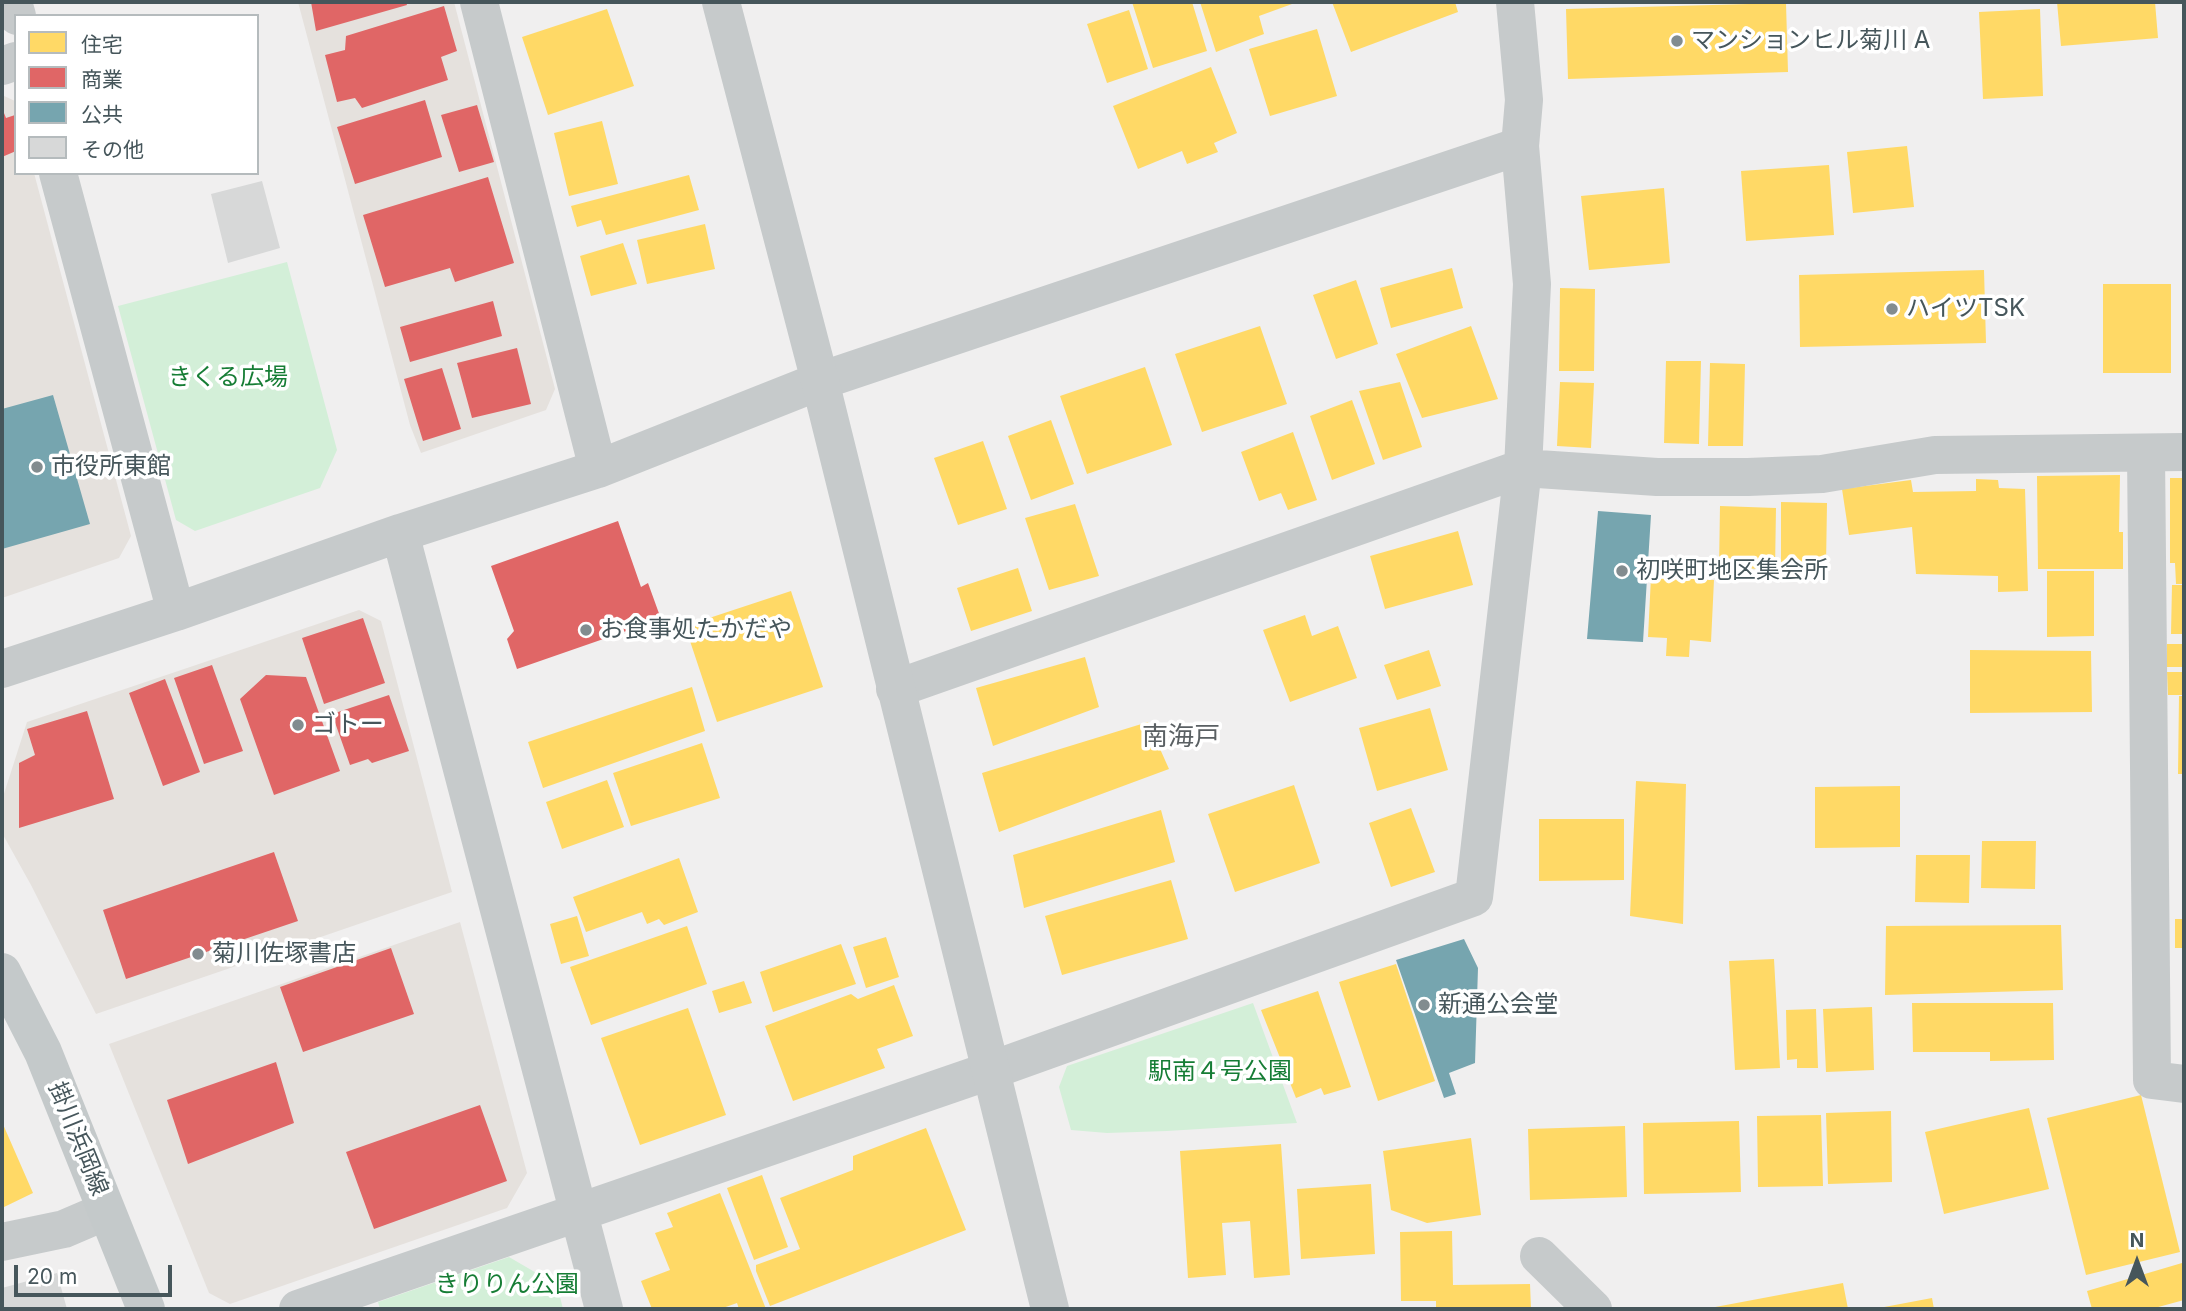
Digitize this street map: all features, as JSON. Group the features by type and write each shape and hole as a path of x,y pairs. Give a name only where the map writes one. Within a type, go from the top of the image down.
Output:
{"main road":[{"name":"掛川浜岡線","path":"2,972 43,1052 146,1309"}],"street":[{"path":"479,2 598,469"},
{"path":"721,2 820,381 1049,1309"},
{"path":"299,1309 992,1070 1474,897 1523,468 1532,284 1520,146 1524,100 1515,2"},
{"path":"2,670 400,533 598,469 820,381 1520,146"},
{"path":"59,175 176,612"},
{"path":"895,689 1523,468 1657,477 1748,477 1822,474 1936,455 2184,452"},
{"path":"2146,453 2152,1080 2184,1084"},
{"path":"400,533 604,1309"},
{"path":"2,1242 64,1229 106,1211"},
{"path":"1539,1256 1593,1309"}],"shaded area":[{"path":"298,2 454,2 555,389 546,410 421,453 410,425"},
{"path":"2,95 14,101 14,175 35,175 131,536 119,558 2,598"},
{"path":"359,610 381,621 452,892 96,1014 2,833 2,800 27,722"},
{"path":"460,922 527,1173 507,1208 230,1304 209,1293 109,1044"}],"green space":[{"name":"きくる広場","path":"287,262 337,450 320,488 195,531 176,520 118,306"},
{"name":"駅南４号公園","path":"1253,1003 1297,1123 1107,1133 1071,1130 1059,1087 1067,1066"},
{"name":"きりりん公園","path":"509,1257 557,1285 563,1309 380,1309 378,1302"}],"building: 住宅":[{"path":"1132,2 1192,2 1207,51 1153,68"},
{"path":"1200,2 1292,4 1259,16 1264,34 1216,52"},
{"path":"1332,2 1455,2 1458,12 1351,52"},
{"path":"2057,2 2155,2 2158,38 2061,46"},
{"name":"マンションヒル菊川 A","path":"1786,3 1788,72 1568,79 1566,9"},
{"path":"607,9 634,86 548,115 522,37"},
{"path":"2040,9 2043,96 1983,99 1979,12"},
{"path":"1129,10 1148,69 1107,83 1087,24"},
{"path":"1317,29 1337,96 1270,116 1249,49"},
{"path":"1211,67 1237,133 1214,143 1218,152 1187,164 1182,151 1138,169 1113,106"},
{"path":"602,121 618,184 569,196 554,133"},
{"path":"1907,146 1914,207 1853,213 1847,152"},
{"path":"1829,165 1834,235 1746,241 1741,171"},
{"path":"689,175 699,210 606,235 601,220 577,227 571,206"},
{"path":"1664,188 1670,263 1589,270 1581,196"},
{"path":"705,224 715,269 647,284 637,240"},
{"path":"623,243 637,284 591,296 580,256"},
{"path":"1452,268 1463,308 1391,328 1380,288"},
{"name":"ハイツTSK","path":"1984,270 1986,343 1800,347 1799,275"},
{"path":"1356,280 1378,344 1336,359 1313,295"},
{"path":"2103,284 2171,284 2171,373 2103,373"},
{"path":"1560,288 1595,289 1594,371 1559,371"},
{"path":"1260,326 1287,404 1202,432 1175,354"},
{"path":"1471,326 1498,399 1422,418 1396,354"},
{"path":"1666,361 1701,361 1699,444 1664,443"},
{"path":"1710,363 1745,364 1743,446 1708,446"},
{"path":"1145,367 1172,445 1087,474 1060,396"},
{"path":"1400,382 1422,447 1383,460 1359,391"},
{"path":"1560,382 1594,383 1591,448 1557,446"},
{"path":"1352,400 1375,464 1332,480 1310,416"},
{"path":"1051,420 1074,484 1031,500 1008,436"},
{"path":"1293,432 1317,500 1288,510 1281,493 1259,501 1241,452"},
{"path":"983,441 1007,509 958,525 934,458"},
{"path":"2120,475 2119,532 2123,532 2123,569 2038,569 2037,476"},
{"path":"2170,478 2184,478 2184,584 2176,584 2175,563 2170,563"},
{"path":"1976,479 1998,480 1999,488 2025,489 2028,591 1998,592 1998,576 1916,574 1912,527 1849,535 1842,489 1911,480 1913,492 1976,491"},
{"path":"1781,502 1827,503 1826,566 1781,565"},
{"path":"1075,504 1099,576 1049,590 1025,518"},
{"path":"1720,506 1776,508 1775,569 1719,568"},
{"path":"1458,531 1473,585 1385,609 1370,556"},
{"path":"1018,568 1032,611 971,631 957,588"},
{"path":"2047,571 2094,571 2094,636 2047,637"},
{"path":"1651,577 1714,580 1711,642 1690,640 1689,657 1666,656 1667,638 1648,637"},
{"path":"2172,585 2184,585 2184,634 2171,634"},
{"path":"791,591 823,687 717,722 685,626"},
{"path":"1305,615 1312,636 1338,626 1357,678 1290,702 1263,630"},
{"path":"2167,644 2184,644 2184,667 2167,667"},
{"path":"1429,650 1441,686 1397,700 1384,665"},
{"path":"1970,650 2091,651 2092,712 1970,713"},
{"path":"1085,657 1099,707 993,746 976,688"},
{"path":"2167,672 2184,672 2184,695 2168,695"},
{"path":"692,687 705,731 543,788 528,742"},
{"path":"2179,696 2184,696 2184,774 2178,774"},
{"path":"1430,708 1448,770 1377,791 1359,728"},
{"path":"1148,722 1169,769 999,832 982,773"},
{"path":"702,743 720,798 631,826 613,773"},
{"path":"607,780 624,827 562,849 546,802"},
{"path":"1636,781 1686,784 1683,924 1630,916"},
{"path":"1294,785 1320,863 1235,892 1208,814"},
{"path":"1900,786 1900,847 1815,848 1815,787"},
{"path":"1411,808 1435,872 1391,887 1369,823"},
{"path":"1161,810 1175,862 1024,908 1013,855"},
{"path":"1539,819 1624,819 1624,880 1539,881"},
{"path":"1982,841 2036,841 2035,889 1981,888"},
{"path":"1916,855 1970,855 1969,903 1915,902"},
{"path":"679,858 698,912 664,925 659,919 647,924 642,912 586,932 573,897"},
{"path":"1171,880 1188,939 1062,975 1045,916"},
{"path":"577,916 589,956 561,964 550,924"},
{"path":"2175,919 2184,919 2184,948 2175,948"},
{"path":"2061,925 2063,990 1885,995 1886,926"},
{"path":"687,926 707,984 591,1025 570,967"},
{"path":"886,937 899,977 866,988 853,947"},
{"path":"841,944 856,984 773,1012 760,972"},
{"path":"1774,959 1780,1068 1735,1070 1729,961"},
{"path":"1396,964 1435,1081 1378,1101 1339,982"},
{"path":"744,981 752,1003 719,1013 712,991"},
{"path":"894,985 913,1036 877,1049 885,1068 793,1101 765,1026 851,994 858,999"},
{"path":"1318,991 1351,1087 1324,1095 1321,1088 1296,1098 1261,1010"},
{"path":"1912,1003 2053,1003 2054,1060 1990,1061 1990,1052 1913,1052"},
{"path":"1872,1007 1874,1070 1826,1072 1823,1009"},
{"path":"688,1008 726,1115 640,1145 601,1038"},
{"path":"1816,1009 1818,1068 1797,1068 1797,1059 1787,1060 1786,1010"},
{"path":"2141,1095 2180,1252 2086,1275 2047,1118"},
{"path":"2029,1108 2049,1189 1944,1214 1925,1132"},
{"path":"1891,1111 1892,1182 1828,1184 1826,1113"},
{"path":"1821,1115 1823,1186 1758,1187 1757,1116"},
{"path":"1739,1121 1741,1192 1644,1194 1643,1123"},
{"path":"2,1122 33,1193 2,1208"},
{"path":"1625,1126 1627,1197 1530,1200 1528,1129"},
{"path":"926,1128 966,1230 770,1306 756,1265 800,1249 780,1198 853,1170 853,1156"},
{"path":"1471,1138 1481,1215 1427,1223 1391,1210 1383,1151"},
{"path":"1281,1144 1290,1275 1254,1278 1250,1221 1222,1223 1226,1275 1188,1278 1180,1151"},
{"path":"762,1175 788,1247 754,1260 727,1188"},
{"path":"1371,1184 1375,1254 1301,1259 1297,1189"},
{"path":"720,1193 766,1309 739,1309 737,1303 720,1309 652,1309 641,1281 670,1270 655,1233 673,1227 667,1213"},
{"path":"1452,1231 1453,1285 1530,1284 1531,1309 1436,1309 1436,1301 1401,1301 1400,1232"},
{"path":"2182,1263 2184,1300 2151,1309 2092,1309 2087,1291"},
{"path":"1843,1283 1848,1309 1710,1309 1710,1308"},
{"path":"1932,1298 1934,1309 1879,1308"}],"building: 商業":[{"path":"311,2 406,2 407,5 316,31"},
{"path":"444,6 457,51 441,57 448,80 362,108 355,98 337,102 325,55 345,50 346,36"},
{"path":"425,100 442,157 355,184 337,127"},
{"path":"477,105 494,162 459,172 441,115"},
{"path":"2,108 6,118 14,115 14,152 2,157"},
{"path":"488,177 514,263 455,282 450,268 385,287 363,215"},
{"path":"493,301 502,336 410,362 400,327"},
{"path":"517,348 531,404 472,418 457,363"},
{"path":"442,368 461,429 423,441 404,379"},
{"path":"618,521 641,587 648,583 661,619 517,669 507,639 514,631 491,566"},
{"path":"363,618 385,683 324,704 302,638"},
{"path":"212,665 243,751 204,764 174,678"},
{"path":"266,675 306,677 340,771 274,795 240,699"},
{"path":"165,679 200,772 163,786 129,693"},
{"path":"389,695 409,751 372,763 368,759 350,765 332,714"},
{"path":"87,711 114,799 19,828 19,763 35,755 27,729"},
{"path":"274,852 298,921 126,979 103,910"},
{"path":"391,948 414,1014 303,1052 280,987"},
{"path":"276,1062 294,1123 188,1164 167,1100"},
{"path":"480,1105 507,1181 374,1229 346,1152"}],"building: 公共":[{"name":"市役所東館","path":"53,395 90,524 2,549 2,409"},
{"path":"1598,511 1651,515 1643,642 1587,639"},
{"path":"1464,939 1478,968 1475,1063 1449,1073 1456,1094 1444,1098 1396,960"}],"building: その他":[{"path":"262,181 280,248 228,263 211,194"},
{"path":"57,1273 67,1309 2,1309 2,1288"}],"place":[{"name":"マンションヒル菊川 A","path":"1677,41"},
{"name":"ハイツTSK","path":"1892,309"},
{"name":"市役所東館","path":"37,467"},
{"name":"初咲町地区集会所","path":"1622,571"},
{"name":"お食事処たかだや","path":"586,630"},
{"name":"ゴトー","path":"298,725"},
{"name":"菊川佐塚書店","path":"198,954"},
{"name":"新通公会堂","path":"1424,1005"}],"district":[{"name":"南海戸","path":"1181,737"}]}
